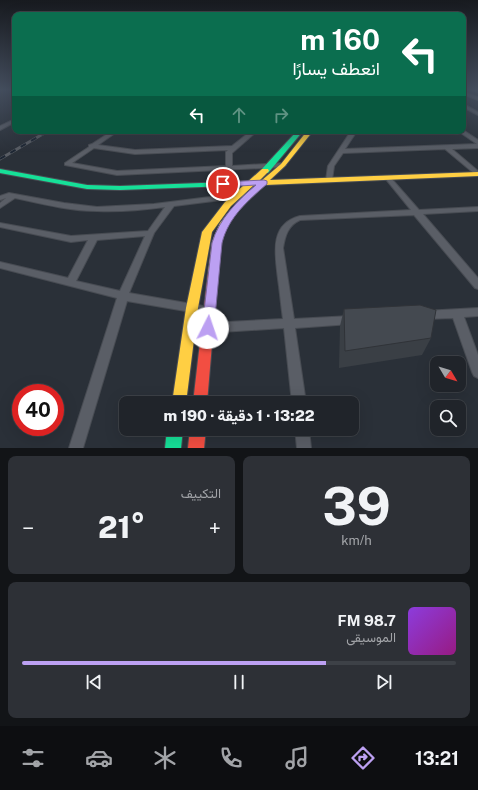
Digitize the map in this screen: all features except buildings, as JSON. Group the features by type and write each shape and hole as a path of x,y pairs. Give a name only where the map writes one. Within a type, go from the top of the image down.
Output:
{"street":[{"path":"466,112 476,113"},
{"path":"466,113 478,119"},
{"path":"0,128 12,122"},
{"path":"110,134 67,164 117,173 283,165"},
{"path":"229,168 228,154 250,134"},
{"path":"180,396 192,308 207,232 213,221 233,196 271,165 297,134"},
{"path":"201,396 209,310 217,243 220,231 224,223 250,194 283,165 308,134"},
{"path":"329,180 331,166 352,134"},
{"path":"465,134 478,144"},
{"path":"341,151 446,147 478,144"},
{"path":"91,146 135,152 233,148"},
{"path":"446,147 478,174"},
{"path":"0,171 96,188 153,188 264,182 478,174"},
{"path":"388,178 414,211 478,285"},
{"path":"0,198 6,195 95,208 172,204 250,194"},
{"path":"0,206 14,196"},
{"path":"76,448 123,296 150,233 172,204"},
{"path":"298,396 279,248 280,240 290,222 294,219 300,218 414,211 478,209"},
{"path":"0,225 60,238 150,233"},
{"path":"70,283 94,237"},
{"path":"0,264 123,296 209,310"},
{"path":"411,316 478,312"},
{"path":"457,313 478,372"},
{"path":"190,329 365,319"},
{"path":"173,448 175,436"},
{"path":"196,448 197,436"},
{"path":"303,436 304,448"}],"railway":[{"path":"0,159 43,134"}],"traffic: fast":[{"path":"265,171 297,134"},
{"path":"0,171 87,187 120,188 257,183"},
{"path":"173,448 174,436"}],"traffic: slow":[{"path":"213,273 217,243 224,223 250,194 283,165 308,134"},
{"path":"180,396 192,308 207,232 228,204 265,171"},
{"path":"257,183 478,174"}],"traffic: jam":[{"path":"201,396 213,273"},
{"path":"196,448 197,436"}],"route":[{"path":"208,328 217,243 220,231 224,223 250,194 264,182 223,184"}]}
